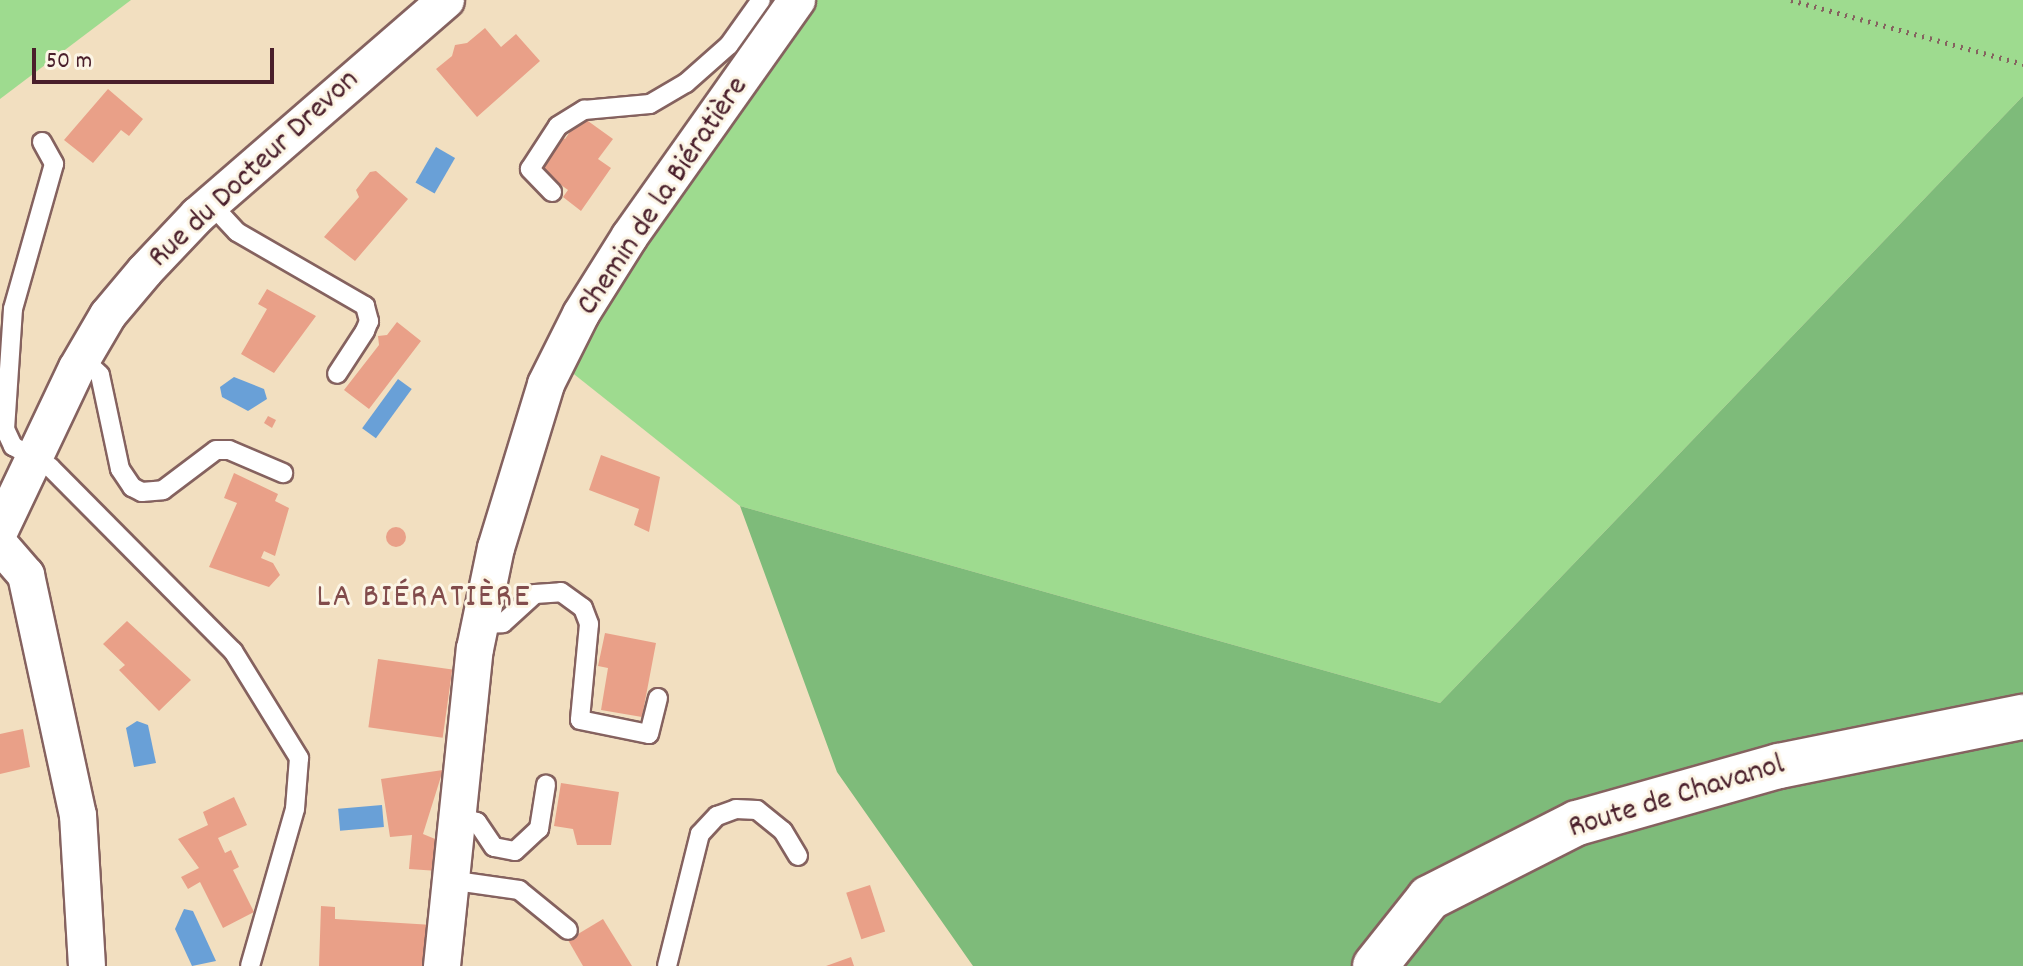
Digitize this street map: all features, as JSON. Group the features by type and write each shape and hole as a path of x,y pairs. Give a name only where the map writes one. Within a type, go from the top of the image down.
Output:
{"street":[{"name":"Rue du Docteur Drevon","path":"0,530 83,359 108,315 145,271 211,204 446,0"},
{"name":"Chemin de la Biératière","path":"442,966 454,815 480,624 521,453 546,384 581,314 797,0"},
{"path":"0,545 26,575 78,815 87,966"},
{"name":"Route de Chavanol","path":"1375,966 1429,898 1577,823 1779,766 2023,717"}],"lane":[{"path":"552,192 530,169 558,126 584,110 626,110 650,104 686,83 729,45 761,0"},
{"path":"42,142 54,164 13,309 3,409 13,446 50,467 233,651 299,758 295,809 250,966"},
{"path":"211,204 237,232 365,306 369,321 337,374"},
{"path":"83,359 100,375 120,469 132,487 142,492 163,490 216,450 229,450 283,473"},
{"path":"480,624 503,623 535,594 561,592 583,608 589,624 580,720 649,734 658,698"},
{"path":"454,815 477,822 494,847 515,851 539,829 546,785"},
{"path":"667,966 700,834 717,816 736,809 757,810 771,818 798,856"},
{"path":"449,880 519,890 568,930"}],"path":[{"path":"1791,0 2023,64"}],"green space":[{"path":"0,0 131,0 0,99"},
{"path":"785,0 2023,0 2023,96 1440,703 740,506 570,371"},
{"path":"2023,96 2023,966 973,966 837,772 740,506 1440,703"}],"water":[{"path":"436,147 455,158 435,194 416,183"},
{"path":"234,377 264,389 267,399 248,411 222,397 220,387"},
{"path":"398,379 412,389 376,438 362,428"},
{"path":"137,721 148,725 156,763 134,767 126,728"},
{"path":"382,805 384,827 340,831 338,809"},
{"path":"184,909 193,911 216,961 192,966 175,929"}],"building":[{"path":"485,28 501,47 516,34 540,61 477,117 436,69 452,56 455,45 467,43"},
{"path":"108,89 143,119 129,136 121,130 93,163 64,140"},
{"path":"581,116 613,139 598,159 611,168 581,211 563,197 568,190 535,166 558,134 565,139"},
{"path":"376,171 408,199 355,261 324,237 359,197 356,190 370,172"},
{"path":"267,289 316,316 274,373 241,354 267,309 258,304"},
{"path":"397,322 421,341 369,409 344,390 379,345 378,336 387,335"},
{"path":"268,416 276,420 272,428 264,423"},
{"path":"601,455 660,477 649,532 634,525 639,509 589,490"},
{"path":"234,473 278,494 275,501 289,508 275,556 264,551 261,558 273,563 280,575 269,587 209,567 237,503 224,498"},
{"path":"396,527 403,530 406,537 403,544 396,547 389,544 386,537 389,530"},
{"path":"127,621 191,680 159,711 119,670 125,665 103,644"},
{"path":"605,633 656,643 642,717 601,710 608,668 598,666"},
{"path":"378,659 452,669 443,738 368,727"},
{"path":"23,729 30,767 0,774 0,734"},
{"path":"443,770 423,834 440,841 438,871 409,869 412,835 390,837 381,779"},
{"path":"561,783 619,792 611,845 577,845 573,829 554,826"},
{"path":"234,797 247,825 218,838 225,853 231,850 239,867 233,870 254,912 223,928 200,882 188,889 181,877 199,868 178,839 208,825 203,812"},
{"path":"870,885 885,932 861,939 846,893"},
{"path":"321,906 335,907 335,919 433,925 430,966 319,966"},
{"path":"603,919 632,966 583,966 568,940"},
{"path":"851,957 854,966 826,966"}],"district":[{"name":"LA BIÉRATIÈRE","path":"424,599"}]}
